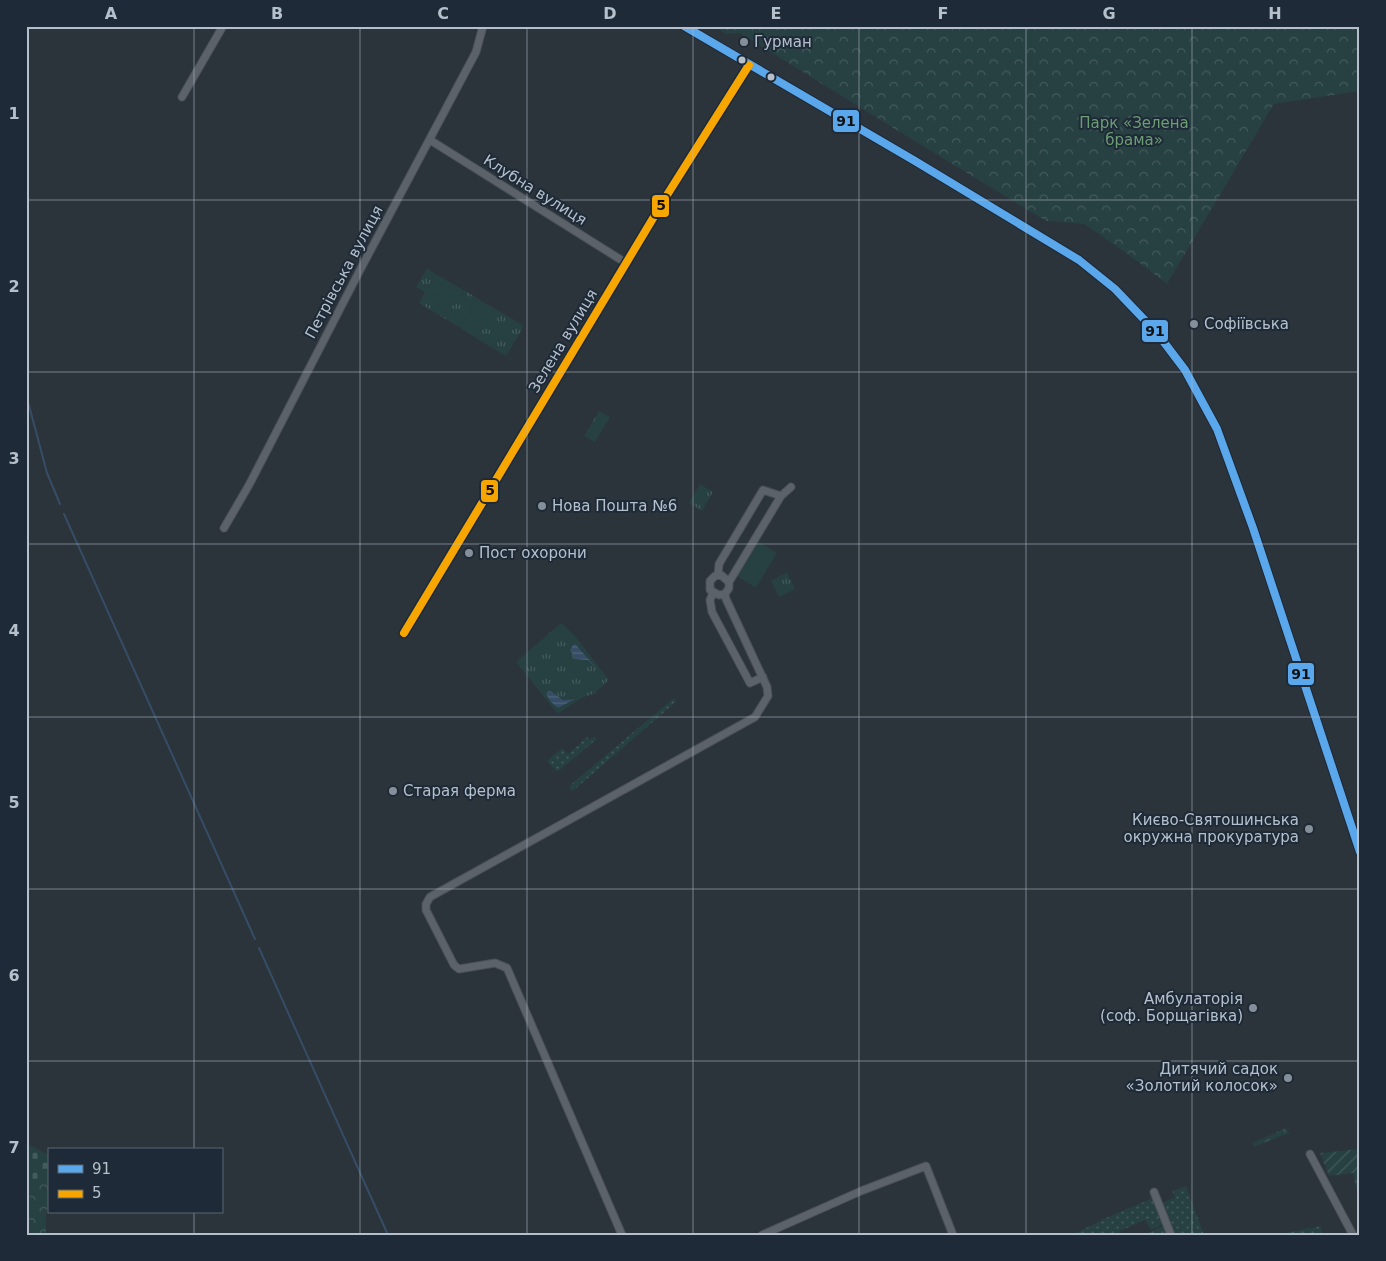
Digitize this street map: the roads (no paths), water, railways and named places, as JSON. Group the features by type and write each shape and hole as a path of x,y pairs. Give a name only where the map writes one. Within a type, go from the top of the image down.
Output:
{"main road":[{"path":"684,26 1079,260 1115,288 1157,333 1185,370 1217,429 1266,566 1360,852"}],"street":[{"path":"182,96 223,26"},
{"name":"Петрівська вулиця","path":"224,528 249,485 476,52 483,26"},
{"name":"Зелена вулиця","path":"404,633 667,195 749,65"},
{"name":"Клубна вулиця","path":"430,140 626,263"},
{"path":"728,582 781,496 791,487"},
{"path":"718,575 719,564 763,490 781,496"},
{"path":"712,593 718,595 725,594 729,588 728,582 724,577 718,575 712,578 709,584 712,593 710,600 712,612 750,683 763,677"},
{"path":"622,1235 507,968 495,963 459,969 454,966 426,910 426,904 430,896 756,717 768,696 767,687 725,594"},
{"path":"1310,1154 1354,1235"},
{"path":"762,1235 861,1191 926,1166 953,1235"},
{"path":"1154,1192 1171,1235"}],"water":[{"path":"574,644 597,669 588,660 575,659 570,650"},
{"path":"548,691 551,691 563,700 575,699 558,708 546,694"}],"waterway":[{"path":"26,394 47,473 60,504"},
{"path":"64,514 255,939"},
{"path":"259,948 388,1235"}],"place":[{"name":"Гурман","path":"744,42"},
{"name":"Софіївська","path":"1194,324"},
{"name":"Нова Пошта №6","path":"542,506"},
{"name":"Пост охорони","path":"469,553"},
{"name":"Старая ферма","path":"393,791"},
{"name":"Києво-Святошинська окружна прокуратура","path":"1309,829"},
{"name":"Амбулаторія (соф. Борщагівка)","path":"1253,1008"},
{"name":"Дитячий садок «Золотий колосок»","path":"1288,1078"}],"park label":[{"name":"Парк «Зелена брама»","path":"1134,132"}]}
